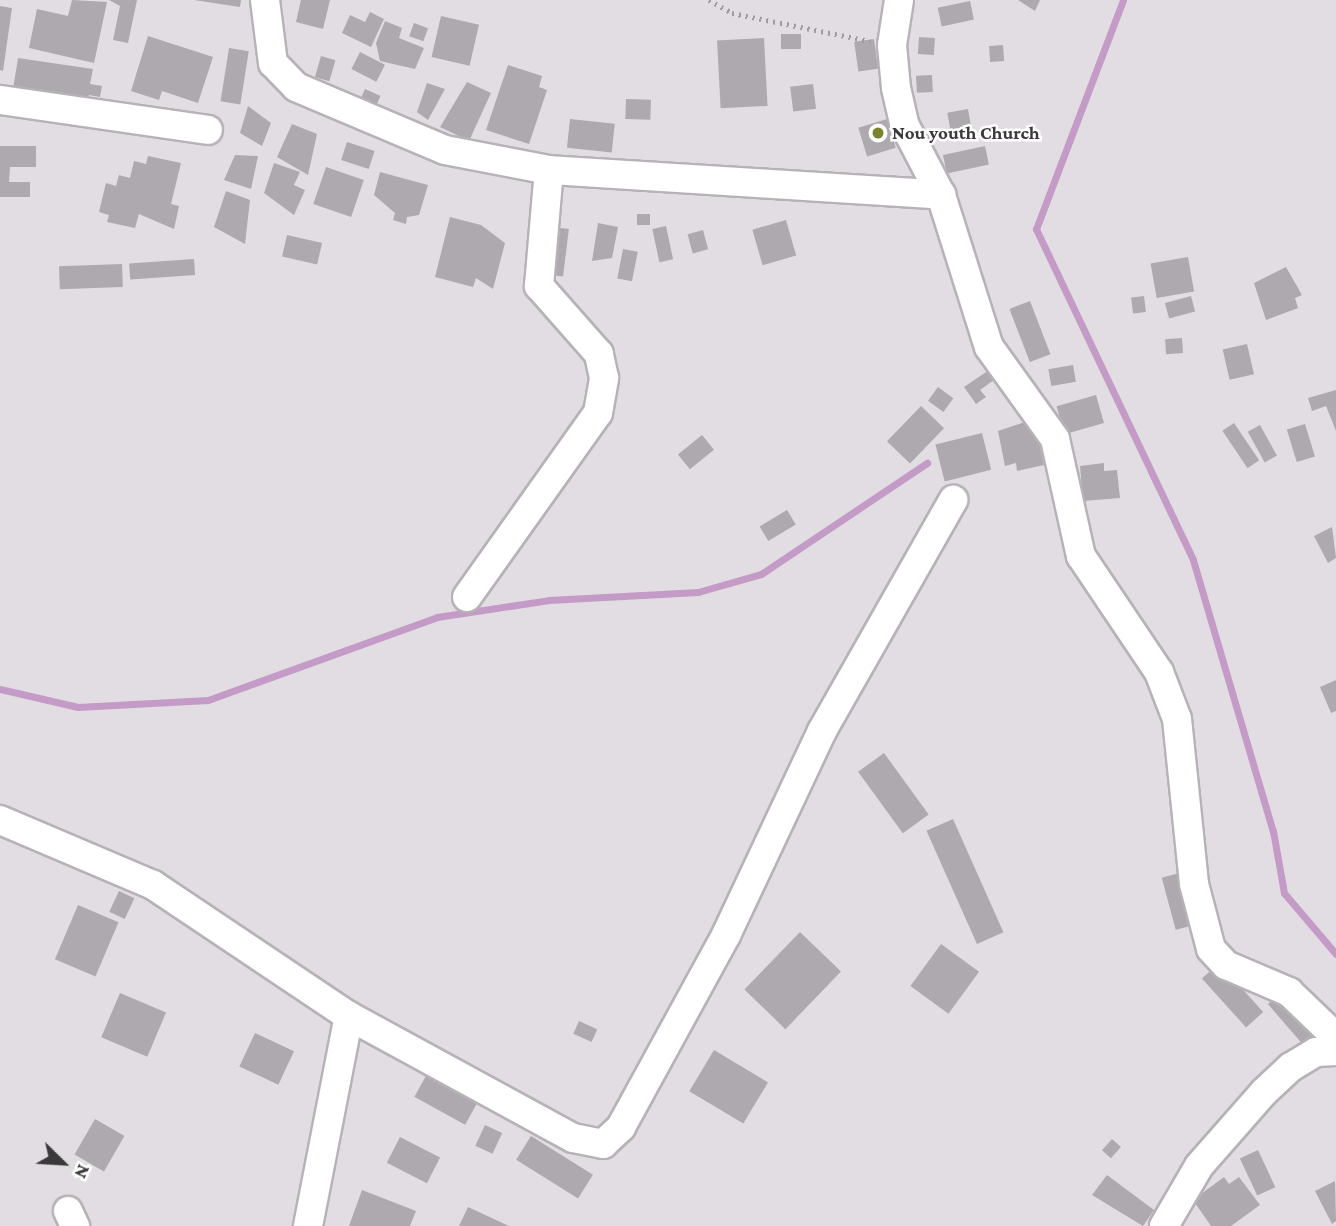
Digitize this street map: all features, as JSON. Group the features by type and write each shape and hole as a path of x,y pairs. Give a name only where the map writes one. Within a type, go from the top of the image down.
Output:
{"street":[{"path":"265,0 273,63 296,87 445,150 549,170 941,195"},
{"path":"899,0 892,45 904,124 941,195 989,347 1055,439 1081,556 1158,672 1177,719 1194,884 1210,948 1226,964 1289,992 1336,1037"},
{"path":"0,100 208,130"},
{"path":"467,597 598,413 604,378 599,354 539,286 549,170"},
{"path":"0,820 153,886 349,1016 573,1138 592,1145 611,1138 726,935 822,731 920,568 953,500"},
{"path":"308,1226 349,1016"},
{"path":"1164,1226 1199,1166 1264,1092 1291,1067 1316,1052 1336,1051"}],"path":[{"path":"709,0 732,13 892,45"}],"building":[{"path":"72,0 107,2 94,63 29,48 37,9 68,16"},
{"path":"109,0 137,0 128,43 113,40 120,6"},
{"path":"194,0 241,0 240,7"},
{"path":"301,0 330,0 323,29 296,22"},
{"path":"1018,0 1040,0 1035,11"},
{"path":"970,1 974,20 942,26 938,8"},
{"path":"0,6 12,8 3,71 0,70"},
{"path":"370,12 384,19 371,47 342,33 350,15 365,22"},
{"path":"441,16 479,25 470,66 432,57"},
{"path":"385,21 402,28 399,38 424,48 415,69 380,61 376,43"},
{"path":"414,23 428,28 423,41 409,36"},
{"path":"781,34 801,34 801,49 781,49"},
{"path":"148,36 213,57 198,103 162,91 159,100 131,91"},
{"path":"919,37 935,38 934,55 918,54"},
{"path":"764,38 768,106 721,108 717,40"},
{"path":"874,39 878,69 858,71 854,42"},
{"path":"1003,45 1004,61 990,62 989,46"},
{"path":"229,48 249,51 240,104 221,101"},
{"path":"360,52 385,65 376,82 351,69"},
{"path":"321,56 335,60 329,81 315,77"},
{"path":"18,58 93,69 90,84 102,86 100,97 89,95 87,106 12,95"},
{"path":"508,65 542,76 539,87 547,90 529,144 486,130"},
{"path":"932,75 933,92 917,93 916,76"},
{"path":"467,82 491,93 469,141 440,127"},
{"path":"427,83 445,89 428,120 417,112"},
{"path":"813,84 816,109 793,112 790,87"},
{"path":"365,89 381,96 374,111 358,104"},
{"path":"626,99 651,100 650,120 625,119"},
{"path":"248,106 271,123 262,146 240,133"},
{"path":"968,109 971,126 950,129 947,113"},
{"path":"570,119 615,124 612,153 567,148"},
{"path":"887,119 896,148 867,156 858,128"},
{"path":"292,124 317,134 308,175 277,157"},
{"path":"347,142 375,151 369,169 341,160"},
{"path":"0,146 36,146 36,167 10,167 9,182 30,182 30,197 0,197"},
{"path":"985,146 989,165 947,174 943,155"},
{"path":"235,155 258,156 251,189 224,180"},
{"path":"148,156 181,163 171,204 179,206 174,229 139,214 135,228 107,222 109,215 99,212 106,183 116,186 119,175 130,178 134,161 146,164"},
{"path":"274,163 300,172 294,185 305,190 294,215 264,193"},
{"path":"326,167 364,180 351,217 313,204"},
{"path":"380,172 428,185 419,215 407,217 406,224 393,220 395,213 374,195"},
{"path":"226,191 250,200 245,244 214,227"},
{"path":"637,214 650,214 650,225 637,225"},
{"path":"450,217 481,225 505,243 493,289 476,278 473,287 435,277"},
{"path":"786,220 796,256 763,265 752,230"},
{"path":"598,223 618,227 612,258 592,261"},
{"path":"666,226 673,259 659,262 652,229"},
{"path":"553,227 569,229 563,277 547,275"},
{"path":"703,230 708,249 693,253 688,234"},
{"path":"287,235 322,243 317,265 282,256"},
{"path":"623,249 638,252 632,281 617,278"},
{"path":"1188,257 1194,291 1157,298 1151,264"},
{"path":"194,259 195,275 130,279 129,264"},
{"path":"122,264 123,287 60,289 59,266"},
{"path":"1286,267 1302,295 1295,298 1298,308 1266,320 1254,283"},
{"path":"1144,296 1146,312 1133,313 1131,298"},
{"path":"1191,296 1195,311 1169,318 1165,303"},
{"path":"1030,301 1050,354 1030,362 1009,309"},
{"path":"1182,338 1183,353 1166,354 1165,339"},
{"path":"1247,344 1254,374 1230,380 1223,350"},
{"path":"1073,365 1076,382 1051,386 1048,369"},
{"path":"992,368 998,377 980,390 986,397 976,404 964,387"},
{"path":"938,387 953,398 943,412 928,401"},
{"path":"1336,390 1336,431 1326,406 1312,411 1308,398"},
{"path":"1096,395 1104,423 1065,434 1057,406"},
{"path":"921,406 944,428 910,463 887,441"},
{"path":"1034,419 1044,465 1017,471 1016,463 1005,466 998,431"},
{"path":"1234,423 1259,460 1248,468 1222,431"},
{"path":"1305,424 1315,457 1297,462 1287,430"},
{"path":"1260,425 1277,456 1265,462 1248,432"},
{"path":"982,433 991,470 945,481 935,445"},
{"path":"702,435 714,450 690,469 678,455"},
{"path":"1104,463 1104,471 1117,470 1120,498 1083,501 1080,466"},
{"path":"787,510 796,525 768,541 760,526"},
{"path":"1332,527 1336,558 1328,563 1314,536"},
{"path":"1336,680 1336,711 1331,713 1320,687"},
{"path":"884,753 929,814 903,833 858,772"},
{"path":"953,819 1003,932 977,944 927,831"},
{"path":"1183,872 1197,924 1176,930 1162,878"},
{"path":"119,891 134,898 125,919 109,912"},
{"path":"78,905 119,922 95,977 55,959"},
{"path":"800,932 841,972 785,1029 744,990"},
{"path":"941,944 979,972 948,1014 910,986"},
{"path":"1219,963 1263,1012 1246,1027 1202,978"},
{"path":"1283,991 1319,1033 1304,1046 1268,1004"},
{"path":"120,993 166,1013 147,1057 101,1037"},
{"path":"579,1021 597,1029 592,1042 573,1034"},
{"path":"255,1033 294,1051 278,1085 239,1067"},
{"path":"714,1050 768,1082 743,1124 689,1091"},
{"path":"427,1074 478,1102 465,1125 414,1097"},
{"path":"95,1119 124,1136 104,1172 74,1155"},
{"path":"485,1125 502,1133 492,1154 475,1146"},
{"path":"531,1136 593,1175 578,1198 516,1160"},
{"path":"400,1137 440,1157 427,1183 387,1163"},
{"path":"1112,1139 1121,1147 1111,1158 1102,1150"},
{"path":"1258,1150 1275,1187 1257,1196 1240,1158"},
{"path":"1107,1175 1154,1210 1143,1226 1092,1195"},
{"path":"1224,1177 1229,1184 1239,1177 1260,1205 1231,1226 1211,1226 1193,1200"},
{"path":"1335,1181 1336,1221 1332,1224 1315,1191"},
{"path":"362,1190 416,1211 410,1226 349,1226"},
{"path":"468,1207 509,1226 459,1226"}],"waterway":[{"path":"1123,0 1036,229 1193,560 1273,831 1284,893 1336,954"},
{"path":"0,689 78,707 208,700 437,617 549,600 698,592 761,574 927,463"}],"place":[{"name":"Nou youth Church","path":"878,133"}]}
